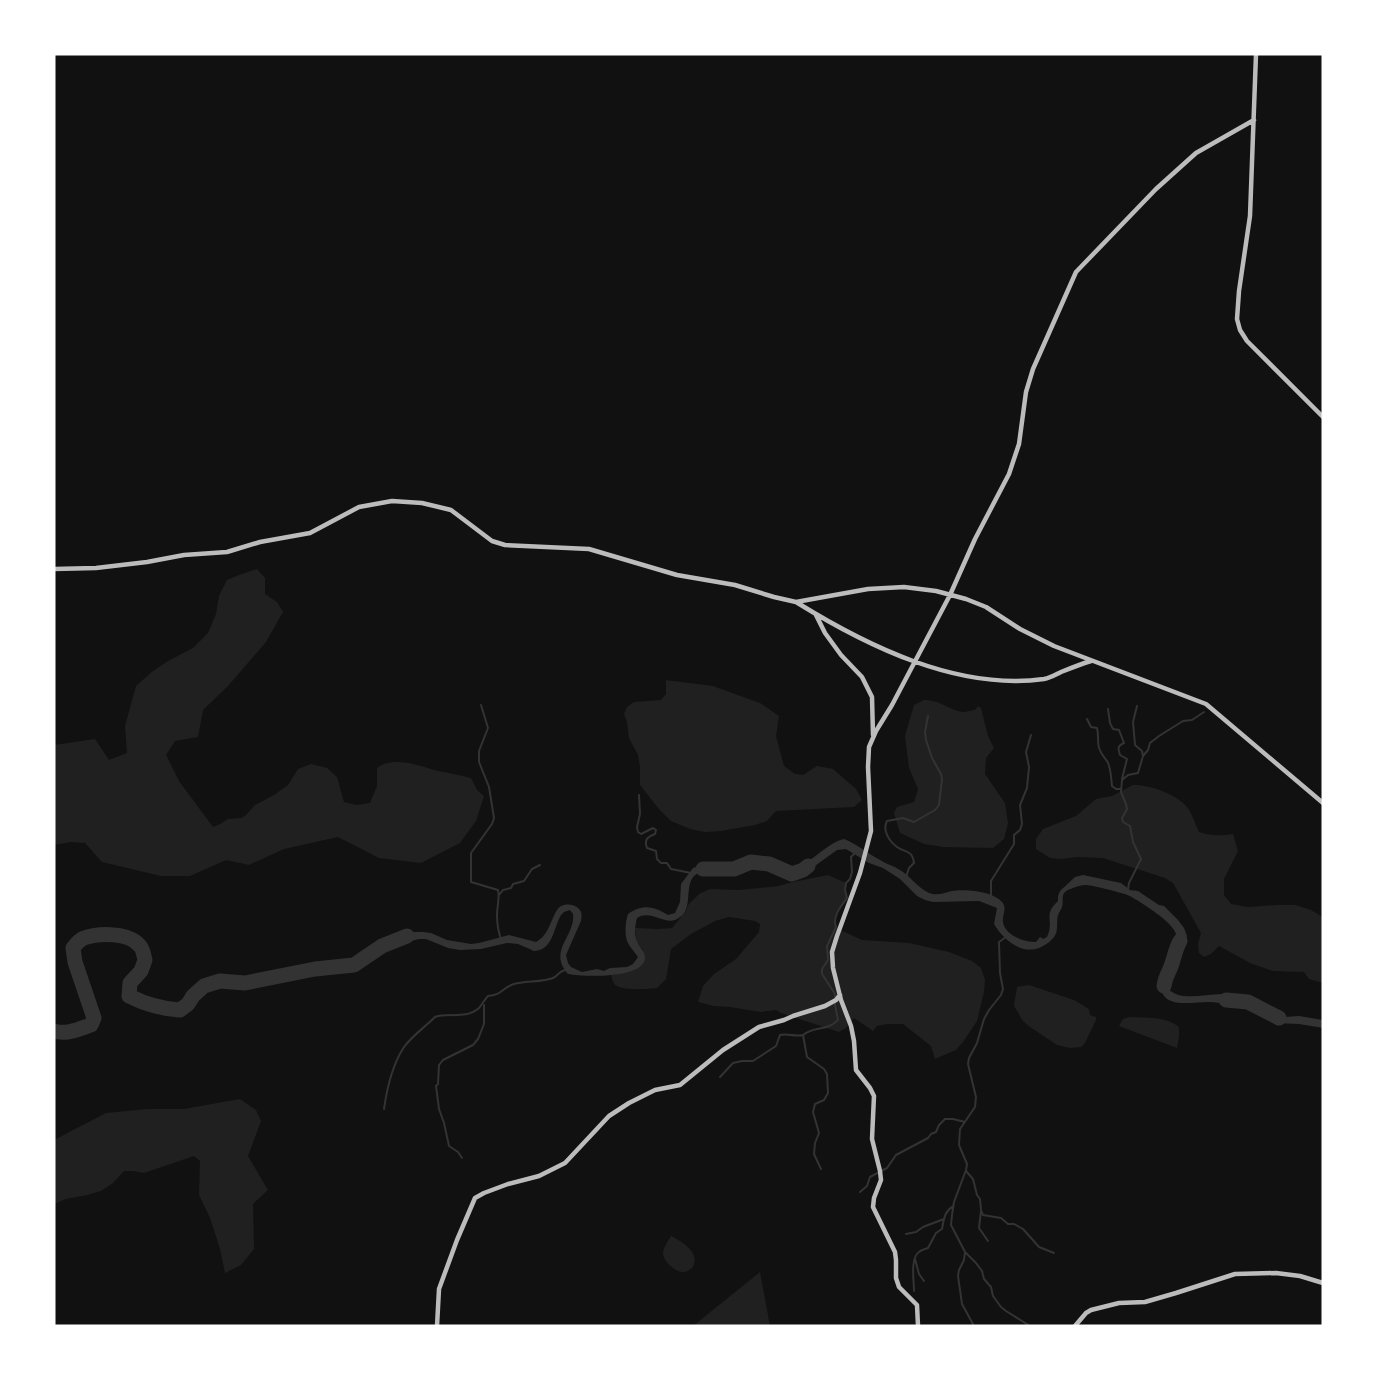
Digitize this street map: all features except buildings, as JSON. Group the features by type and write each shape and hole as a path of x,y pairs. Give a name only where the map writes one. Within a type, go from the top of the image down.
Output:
{"street":[{"path":"1256,54 1250,216 1237,319 1246,341 1323,417"},
{"path":"918,1326 917,1305 899,1287 896,1278 895,1252 873,1207 881,1180 872,1139 874,1096 856,1070 851,1026 833,968 832,952 857,882 871,831 869,747 950,595 975,538 1009,474 1019,444 1026,392 1033,369 1076,272 1156,189 1196,153 1254,120"},
{"path":"54,569 96,568 184,555 227,552 260,542 310,533 359,507 392,501 422,503 451,510 492,541 505,545 589,549 677,575 735,585 796,602 874,645 915,662 956,674 998,681 1047,679 1091,660"},
{"path":"796,602 868,589 904,587 936,591 986,607 1020,629 1054,646 1206,704 1323,803"},
{"path":"816,615 825,633 862,678 872,697 873,738"},
{"path":"437,1326 439,1289 475,1198 508,1184 539,1176 565,1163 609,1116 629,1103 655,1090 680,1085 723,1050 759,1027 825,1006 840,995"},
{"path":"1075,1326 1091,1310 1119,1303 1145,1302 1235,1274 1275,1273 1323,1282"}],"shaded area":[{"path":"257,569 265,578 265,594 277,602 283,612 266,642 228,686 203,710 198,737 175,741 166,755 179,781 213,827 228,819 242,818 255,805 288,785 298,769 311,764 327,768 337,777 344,802 356,805 370,803 377,786 377,768 383,764 399,762 471,778 477,790 484,796 476,821 460,843 421,863 379,858 338,837 284,849 249,865 226,860 190,876 161,876 102,862 85,843 71,842 54,845 54,745 95,739 109,760 127,753 125,726 136,686 168,661 193,648 208,633 216,614 219,596 227,580"},
{"path":"666,680 713,686 760,703 779,716 776,736 784,766 795,774 803,775 817,766 833,769 856,789 862,800 854,807 776,811 767,821 721,831 705,832 690,829 671,821 640,785 638,755 629,738 624,714 627,707 634,702 661,700 666,694"},
{"path":"924,700 964,712 975,710 978,706 981,708 988,736 994,748 986,758 985,774 1005,803 1008,823 1004,839 993,848 943,847 924,844 900,833 894,813 897,807 914,802 918,789 909,768 905,736 914,705"},
{"path":"1133,785 1147,786 1181,801 1190,811 1199,832 1216,835 1233,834 1238,851 1224,879 1224,895 1231,904 1248,907 1295,905 1323,917 1323,983 1309,979 1304,972 1273,971 1250,963 1219,946 1204,957 1199,953 1198,944 1201,933 1173,883 1165,878 1103,858 1050,858 1036,849 1036,839 1043,829 1076,816 1096,799 1112,796"},
{"path":"844,839 900,870 929,893 969,890 993,896 1004,906 1003,922 1007,931 1026,941 1036,942 1040,937 1043,939 1047,937 1050,914 1058,901 1060,891 1075,877 1083,875 1121,883 1130,890 1138,891 1164,906 1184,928 1186,941 1176,960 1170,959 1177,937 1169,924 1130,896 1088,885 1070,889 1063,895 1056,935 1044,945 1029,950 1015,945 998,930 994,924 997,908 979,901 933,902 925,900 883,868 869,863 846,849 837,850 795,878 789,875 790,870"},
{"path":"705,864 724,865 724,867 693,877 690,882 687,906 677,919 668,921 647,915 637,918 635,935 645,958 642,965 635,970 624,973 599,976 568,974 560,958 573,922 573,914 570,910 561,915 549,943 540,950 533,951 518,944 507,943 481,949 460,950 426,939 392,946 388,939 411,932 423,932 447,940 471,944 509,935 536,942 547,932 559,908 570,905 576,906 582,915 566,955 571,967 582,972 627,967 633,964 638,957 626,938 628,914 648,907 668,915 675,913 680,902 681,884 693,868"},
{"path":"828,875 846,883 847,898 836,916 836,928 862,940 909,943 949,952 972,961 981,968 985,980 977,1021 956,1050 935,1059 931,1046 903,1024 877,1026 873,1031 854,1018 846,1028 839,1032 776,1010 761,1012 698,1002 703,986 714,974 736,959 759,932 760,924 755,921 729,917 715,921 691,934 671,949 666,979 657,988 629,989 615,985 611,975 641,966 643,950 637,943 635,928 672,928 699,894 710,889 739,890 778,886"},
{"path":"1170,966 1167,988 1173,993 1186,996 1229,994 1243,999 1245,1006 1171,1001 1162,991 1161,981 1163,972"},
{"path":"1029,985 1074,1000 1089,1009 1090,1015 1096,1017 1081,1047 1070,1048 1057,1045 1023,1021 1014,1006 1017,987"},
{"path":"1261,1007 1275,1015 1323,1020 1323,1028 1276,1023 1264,1014"},
{"path":"1129,1017 1155,1018 1174,1023 1179,1027 1177,1048 1119,1026 1123,1019"},
{"path":"240,1099 256,1110 261,1121 248,1156 268,1190 253,1204 254,1249 241,1265 225,1273 210,1218 199,1195 200,1161 194,1156 144,1173 124,1171 113,1183 101,1191 54,1204 54,1140 106,1113 147,1109 184,1109"},
{"path":"671,1236 685,1244 694,1257 692,1268 688,1271 681,1272 674,1269 664,1257 664,1249"},
{"path":"760,1272 770,1326 693,1326"}],"waterway":[{"path":"481,705 488,728 479,751 479,762 489,787 494,818 471,853 471,882 498,890 497,921 501,939"},
{"path":"1128,889 1141,859 1133,842 1130,826 1123,822 1122,818 1127,809 1121,792 1122,780 1128,775 1138,773 1143,756 1142,751 1135,745 1133,722 1137,706"},
{"path":"1108,709 1110,723 1113,729 1119,730 1124,743 1119,747 1120,755 1127,759 1122,779"},
{"path":"1143,756 1150,743 1159,736 1183,721 1192,720 1204,712"},
{"path":"906,877 909,868 914,863 913,859 910,853 891,842 886,832 886,824 887,821 903,818 914,822 935,810 939,805 942,779 926,740 928,716"},
{"path":"1087,719 1091,727 1097,728 1099,748 1109,766 1112,786 1121,789"},
{"path":"991,897 991,881 1014,844 1014,835 1020,830 1022,824 1020,805 1027,788 1029,767 1026,752 1031,735"},
{"path":"639,795 638,832 641,834 653,828 656,830 655,834 647,839 647,848 656,851 657,859 661,863 667,863 671,869 691,873"},
{"path":"821,1169 814,1154 819,1133 813,1112 815,1104 824,1100 828,1093 827,1074 824,1069 807,1057 803,1035 834,1024 838,1020 835,994 822,974 822,969 828,960 827,946 836,927 836,916 847,898 845,890 852,872 851,857 856,852"},
{"path":"703,869 734,869 751,862 769,864 792,874 808,866"},
{"path":"499,895 503,890 511,888 513,884 524,881 532,869 540,865"},
{"path":"54,1031 77,1030 91,1025 94,1018 75,962 73,948 84,938 114,935 135,941 142,949 145,960 141,971 130,983 129,996 154,1006 180,1010 204,986 220,981 245,983 315,969 354,965 382,946 407,936"},
{"path":"974,1326 962,1304 958,1276 965,1252 951,1225 954,1202 967,1164 959,1145 960,1129 975,1107 976,1097 968,1064 969,1058 977,1043 984,1019 1003,989 999,942 1006,937"},
{"path":"1164,986 1180,941"},
{"path":"384,1109 396,1061 411,1039 435,1017 474,1012 488,996 518,983 555,977 565,970"},
{"path":"1226,1000 1248,1002 1279,1018"},
{"path":"462,1158 449,1146 439,1109 436,1086 439,1065 443,1060 473,1045 478,1039 484,1024 484,1005"},
{"path":"720,1077 733,1063 753,1061 776,1046 780,1035 803,1035"},
{"path":"860,1192 867,1186 870,1177 887,1168 896,1155 936,1132 945,1119 965,1122"},
{"path":"966,1171 973,1179 983,1215 1001,1218 1008,1224 1014,1224 1023,1229 1039,1247 1054,1253"},
{"path":"914,1291 914,1259 921,1251 928,1248 936,1233 942,1229 946,1213 953,1206"},
{"path":"981,1211 979,1228 988,1241"},
{"path":"906,1234 916,1232 944,1219"},
{"path":"965,1252 982,1271 984,1279 991,1287 993,1296 1001,1307 1030,1326"},
{"path":"915,1259 919,1274 924,1281"}]}
